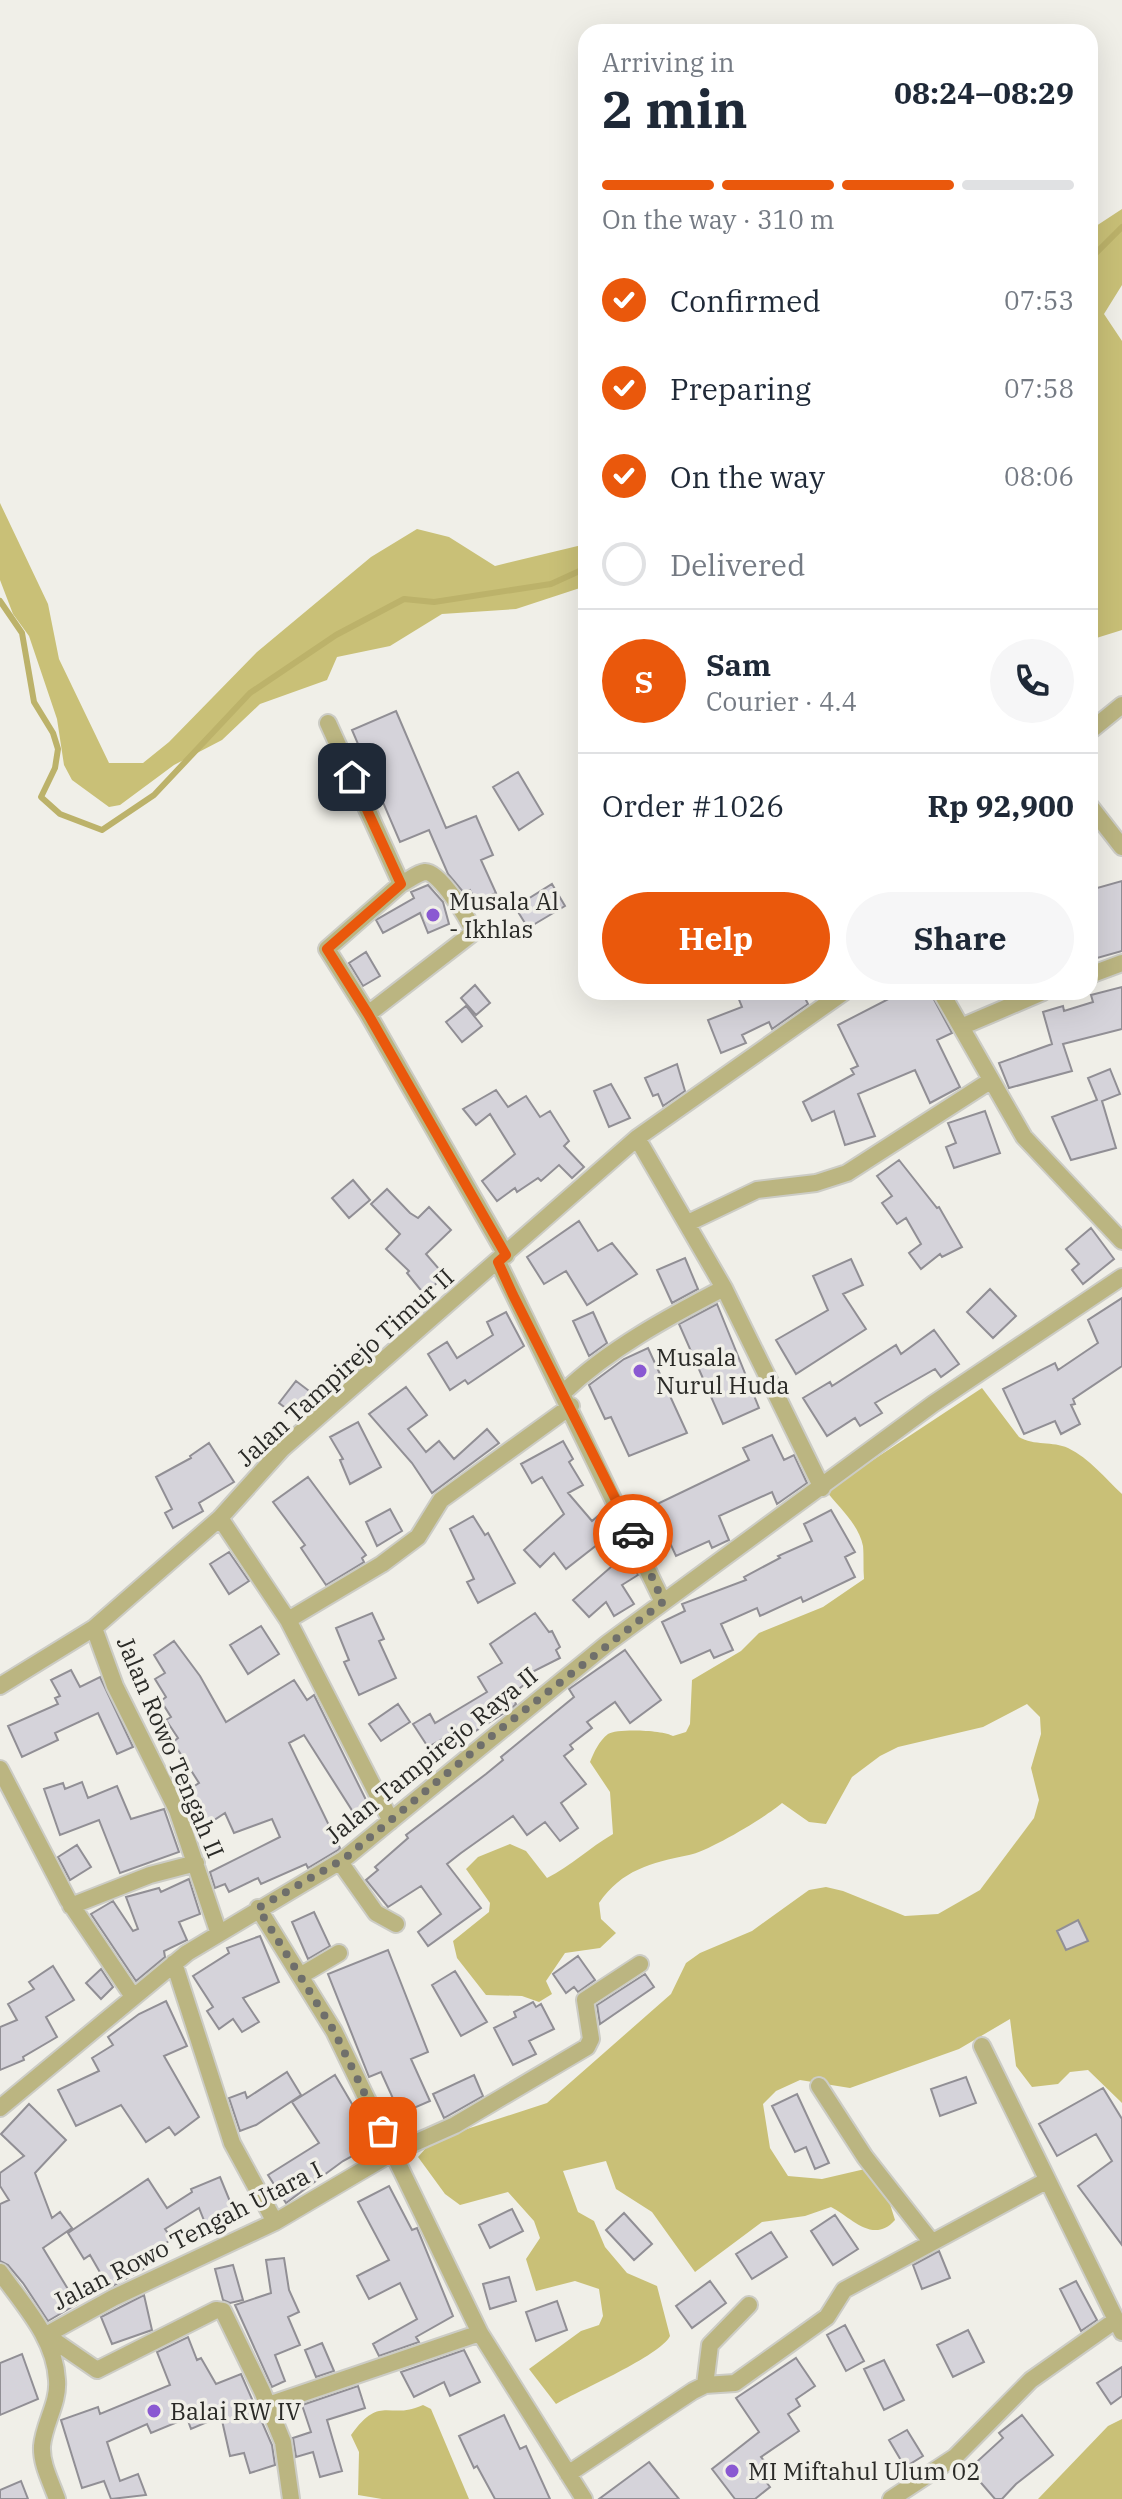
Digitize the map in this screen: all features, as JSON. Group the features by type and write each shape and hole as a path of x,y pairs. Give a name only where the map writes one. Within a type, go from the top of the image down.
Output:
{"street":[{"path":"1098,724 1122,705"},
{"path":"328,723 401,884"},
{"path":"1098,821 1122,847"},
{"path":"368,1014 474,932 446,887 431,873 423,872 401,884 327,947 368,1014 502,1259 663,1602"},
{"path":"1098,972 1122,963"},
{"name":"Jalan Tampirejo Timur II","path":"0,1686 94,1628 220,1518 282,1449 637,1138 833,1000"},
{"path":"946,1000 1024,1137 1122,1241"},
{"path":"961,1027 1024,1000"},
{"path":"688,1223 757,1190 816,1183 847,1173 990,1081"},
{"path":"637,1138 724,1288 822,1488"},
{"name":"Jalan Tampirejo Raya II","path":"0,2108 174,1963 218,1931 340,1862 498,1731 663,1602 933,1404 1122,1277"},
{"path":"288,1620 382,1564 418,1537 441,1500 567,1399 591,1366 671,1315 724,1288"},
{"path":"220,1518 288,1620 391,1821"},
{"name":"Jalan Rowo Tengah II","path":"94,1628 115,1686 177,1810 218,1931"},
{"path":"0,1769 71,1906 132,1995"},
{"path":"340,1862 376,1913 396,1924"},
{"path":"71,1906 141,1878 196,1863"},
{"path":"258,1908 334,2031 480,2333 584,2499"},
{"path":"300,1976 339,1953"},
{"path":"174,1963 232,2143 275,2222"},
{"name":"Jalan Rowo Tengah Utara I","path":"46,2335 113,2298 275,2222 392,2153 455,2125 587,2047 591,2039 585,2000 640,1964"},
{"path":"891,2499 955,2457 1031,2380 1119,2326 982,2046"},
{"path":"819,2086 865,2157 930,2240"},
{"path":"568,2474 705,2385 735,2383 827,2317 844,2290 930,2240 1046,2181"},
{"path":"0,2272 46,2335 97,2370 220,2310 226,2315 283,2442 291,2499"},
{"path":"705,2385 710,2345 749,2305"},
{"path":"268,2405 480,2333"},
{"path":"46,2335 57,2386 42,2446 45,2467 57,2499"}],"shaded area":[{"path":"1122,209 1122,285 1104,314 1122,341 1122,630 1098,638 1098,225"},
{"path":"0,503 48,604 59,659 109,763 143,763 169,742 257,652 371,557 417,529 449,537 495,566 578,546 578,589 516,609 442,614 390,646 337,657 327,680 260,704 222,740 174,765 120,805 109,807 72,780 64,765 57,719 29,636 13,614 0,580"},
{"path":"982,1388 1019,1437 1076,1452 1122,1494 1122,2103 1088,2070 1070,2072 1058,2084 1032,2087 1016,2066 1010,2019 959,2049 850,2088 800,2080 776,2091 763,2104 770,2148 788,2176 822,2179 865,2169 890,2204 895,2220 887,2227 870,2230 831,2207 805,2216 762,2222 695,2272 652,2212 616,2189 606,2161 563,2171 578,2212 594,2221 605,2247 627,2273 657,2286 670,2336 636,2363 556,2404 529,2369 581,2331 599,2325 603,2316 599,2289 575,2281 536,2291 526,2259 540,2238 534,2221 508,2192 460,2205 445,2194 418,2157 433,2140 547,2103 671,1994 686,1963 700,1953 752,1931 809,1890 826,1887 843,1891 905,1916 938,1914 980,1890 1034,1818 1039,1800 1031,1768 1041,1734 1040,1717 1027,1704 983,1727 898,1747 880,1756 852,1777 826,1824 809,1822 782,1803 751,1825 710,1847 649,1865 627,1875 599,1903 601,1919 616,1933 600,1948 565,1953 546,1981 552,1994 539,2002 522,1996 486,1995 457,1958 453,1941 489,1912 490,1903 466,1869 478,1857 510,1844 526,1851 547,1878 613,1834 610,1792 590,1762 602,1740 608,1734 621,1731 651,1731 673,1736 686,1732 690,1724 692,1680 741,1651 759,1633 823,1607 864,1579 861,1538 826,1491"},
{"path":"423,2405 431,2409 469,2499 382,2499 358,2495 359,2452 351,2435 361,2422 378,2411 402,2411"},
{"path":"1122,2419 1122,2499 1038,2499 1108,2426"}],"building":[{"path":"396,711 446,828 476,816 493,855 481,860 496,893 476,902 470,890 464,893 448,874 429,830 400,842 352,730"},
{"path":"518,772 543,814 519,830 493,787"},
{"path":"1122,881 1122,951 1098,958 1098,888"},
{"path":"552,884 565,906 528,928 515,907"},
{"path":"428,885 443,902 449,924 428,933 420,913 383,933 376,920 414,898 411,892"},
{"path":"366,952 380,976 363,986 349,963"},
{"path":"475,985 490,1003 476,1015 461,998"},
{"path":"1122,987 1122,1029 1063,1044 1072,1071 1009,1088 999,1063 1052,1044 1043,1012 1063,1006 1064,1011 1093,1002 1098,1000 1098,993"},
{"path":"739,1000 806,1000 808,1004 772,1029 769,1022 742,1035 746,1043 721,1053 708,1020 742,1007"},
{"path":"886,1000 934,1000 952,1033 937,1040 960,1087 930,1103 915,1070 858,1094 875,1136 845,1145 834,1111 812,1121 803,1102 854,1074 851,1069 858,1066 838,1025"},
{"path":"466,1006 482,1026 462,1042 446,1022"},
{"path":"677,1064 685,1091 663,1106 658,1094 653,1096 645,1078"},
{"path":"1110,1069 1120,1094 1102,1101 1116,1148 1071,1160 1052,1117 1097,1100 1088,1078"},
{"path":"611,1084 630,1118 609,1127 594,1091"},
{"path":"496,1090 508,1107 526,1096 540,1117 550,1111 569,1141 564,1146 584,1167 572,1178 559,1165 541,1181 538,1178 517,1192 515,1188 497,1201 482,1181 515,1154 490,1114 476,1125 463,1109"},
{"path":"985,1111 1000,1153 954,1168 946,1147 956,1143 948,1123"},
{"path":"899,1160 939,1207 962,1247 942,1257 940,1254 921,1269 909,1253 921,1244 906,1218 897,1224 882,1203 892,1196 877,1176"},
{"path":"353,1180 370,1200 349,1218 332,1198"},
{"path":"387,1189 410,1213 418,1218 429,1207 451,1230 426,1254 445,1276 424,1294 407,1273 409,1271 386,1249 400,1234 371,1204"},
{"path":"579,1221 598,1251 612,1243 637,1274 587,1305 566,1271 544,1284 527,1257"},
{"path":"1091,1228 1114,1259 1083,1284 1072,1270 1079,1264 1066,1249"},
{"path":"685,1258 698,1289 672,1303 657,1270"},
{"path":"851,1259 863,1285 843,1294 866,1329 796,1374 776,1340 828,1310 813,1276"},
{"path":"990,1289 1016,1316 993,1338 967,1312"},
{"path":"1122,1298 1122,1366 1073,1399 1075,1404 1071,1405 1080,1424 1061,1434 1055,1421 1024,1434 1003,1389 1055,1363 1058,1370 1098,1343 1088,1320"},
{"path":"717,1304 759,1408 723,1424 679,1324"},
{"path":"506,1312 524,1346 468,1384 465,1380 450,1390 428,1354 447,1342 457,1358 493,1335 487,1322"},
{"path":"593,1312 607,1343 589,1356 573,1321"},
{"path":"934,1330 959,1364 941,1377 935,1369 875,1403 882,1413 860,1426 855,1418 827,1436 803,1398 830,1382 832,1386 896,1345 901,1354"},
{"path":"648,1348 687,1433 629,1456 611,1417 605,1419 589,1385 624,1359"},
{"path":"296,1381 321,1400 300,1419 279,1403"},
{"path":"406,1387 427,1415 408,1429 426,1452 439,1441 454,1459 487,1429 499,1443 432,1493 412,1463 369,1414"},
{"path":"358,1422 381,1467 350,1484 340,1460 343,1459 330,1437"},
{"path":"772,1435 784,1460 794,1455 807,1483 777,1504 772,1492 719,1516 729,1540 712,1548 709,1541 676,1556 653,1506 749,1460 743,1448"},
{"path":"563,1441 573,1459 569,1462 583,1485 568,1493 592,1521 605,1510 616,1530 566,1569 554,1553 540,1567 524,1550 564,1514 542,1477 532,1483 521,1464"},
{"path":"209,1443 234,1482 199,1503 203,1511 173,1528 165,1513 172,1509 156,1477 191,1458"},
{"path":"308,1477 366,1555 362,1558 364,1562 326,1585 301,1548 305,1545 273,1502"},
{"path":"390,1509 402,1531 377,1546 366,1522"},
{"path":"831,1510 855,1552 845,1557 855,1577 803,1602 801,1597 760,1616 757,1608 721,1624 733,1650 714,1658 710,1650 681,1663 662,1622 685,1611 682,1604 746,1580 744,1577 780,1558 778,1556 812,1541 804,1524"},
{"path":"473,1516 485,1535 488,1533 515,1583 478,1603 467,1582 474,1579 450,1529"},
{"path":"229,1552 249,1581 229,1594 210,1564"},
{"path":"627,1553 638,1575 622,1585 634,1604 614,1616 606,1602 589,1617 573,1600"},
{"path":"372,1613 384,1639 379,1641 396,1678 359,1695 344,1662 349,1660 336,1628"},
{"path":"535,1613 549,1632 552,1631 560,1647 556,1650 560,1658 526,1675 530,1680 511,1695 516,1704 512,1708 452,1746 446,1737 428,1747 413,1724 430,1714 435,1723 487,1692 478,1677 502,1663 490,1644"},
{"path":"261,1626 279,1654 248,1674 230,1645"},
{"path":"174,1641 200,1676 226,1722 294,1680 307,1700 314,1695 369,1806 355,1815 304,1735 289,1743 340,1848 338,1850 308,1868 306,1864 261,1884 258,1878 229,1892 225,1884 215,1888 210,1872 280,1837 272,1819 234,1833 225,1813 196,1832 182,1794 199,1783 173,1742 178,1738 166,1720 171,1717 161,1701 166,1697 155,1679 165,1673 154,1655"},
{"path":"625,1650 661,1700 630,1723 615,1702 587,1722 592,1728 570,1745 573,1749 564,1756 586,1784 561,1803 578,1828 560,1841 545,1822 527,1835 513,1816 447,1864 481,1908 428,1946 418,1932 441,1914 421,1886 388,1907 366,1880 378,1870 375,1867 408,1838 406,1835 486,1774 503,1760 501,1757 574,1697 569,1689"},
{"path":"71,1670 80,1687 100,1677 133,1747 117,1754 98,1713 55,1733 58,1740 22,1757 8,1726 58,1704 55,1698 60,1696 51,1680"},
{"path":"398,1704 410,1722 381,1741 369,1724"},
{"path":"82,1782 88,1798 117,1786 131,1819 164,1809 179,1852 120,1873 99,1820 60,1835 44,1789 63,1783 65,1789"},
{"path":"77,1845 91,1867 70,1880 58,1857"},
{"path":"189,1879 200,1914 179,1922 187,1940 164,1951 165,1957 136,1981 91,1914 113,1901 133,1931 138,1929 126,1897 159,1888 161,1892"},
{"path":"314,1912 330,1946 308,1959 292,1922"},
{"path":"1078,1920 1088,1941 1066,1950 1057,1931"},
{"path":"260,1936 279,1982 243,1998 259,2022 242,2032 233,2019 219,2029 207,2011 213,2007 193,1976 229,1953 227,1948"},
{"path":"388,1950 428,2052 411,2059 430,2101 400,2114 381,2072 369,2077 328,1974"},
{"path":"578,1956 595,1980 578,1992 574,1987 566,1993 553,1974"},
{"path":"53,1966 74,2000 46,2017 57,2037 23,2057 24,2060 0,2070 0,2027 17,2020 8,2004 34,1989 29,1982"},
{"path":"101,1969 113,1987 101,1999 86,1983"},
{"path":"455,1971 487,2022 461,2036 432,1985"},
{"path":"645,1974 654,1987 600,2024 597,2005"},
{"path":"166,2001 187,2046 164,2056 199,2117 175,2135 169,2127 146,2142 121,2105 76,2126 58,2090 99,2071 92,2058 113,2045 108,2037 139,2014"},
{"path":"533,2002 536,2007 541,2004 554,2029 529,2041 536,2054 513,2065 494,2028 516,2017 514,2012"},
{"path":"287,2072 301,2095 256,2125 240,2131 229,2098 245,2092 247,2098"},
{"path":"335,2075 378,2148 367,2155 363,2150 343,2161 286,2203 268,2175 319,2143 292,2102"},
{"path":"474,2075 483,2096 444,2118 433,2094"},
{"path":"966,2077 976,2103 940,2116 931,2089"},
{"path":"1103,2088 1122,2119 1122,2245 1078,2186 1112,2161 1096,2134 1057,2156 1039,2124"},
{"path":"797,2094 829,2163 815,2169 806,2147 795,2152 772,2106"},
{"path":"29,2104 66,2140 35,2173 52,2218 60,2212 72,2228 43,2248 77,2304 48,2321 23,2283 8,2265 0,2261 0,2204 9,2200 0,2186 0,2173 24,2156 1,2134"},
{"path":"220,2177 238,2221 209,2233 199,2208 165,2229 172,2239 149,2254 154,2263 109,2288 90,2255 84,2259 68,2233 148,2179 167,2208 192,2192 191,2189"},
{"path":"389,2186 412,2230 417,2228 453,2316 416,2337 419,2342 379,2356 373,2344 417,2319 400,2283 369,2299 357,2276 389,2260 358,2202"},
{"path":"512,2209 523,2231 490,2248 479,2225"},
{"path":"624,2213 652,2244 634,2260 606,2230"},
{"path":"835,2215 858,2249 833,2265 811,2231"},
{"path":"771,2232 787,2257 752,2279 736,2254"},
{"path":"939,2251 950,2278 922,2289 913,2265"},
{"path":"284,2258 289,2290 299,2312 288,2317 300,2345 275,2355 285,2381 272,2387 235,2305 271,2293 266,2260"},
{"path":"233,2265 243,2300 230,2303 223,2300 215,2269"},
{"path":"509,2277 516,2301 490,2309 483,2284"},
{"path":"710,2281 726,2303 692,2328 676,2306"},
{"path":"1076,2281 1097,2320 1081,2331 1060,2289"},
{"path":"144,2295 152,2330 112,2344 101,2317"},
{"path":"557,2301 567,2330 536,2341 526,2312"},
{"path":"845,2325 864,2361 846,2371 827,2335"},
{"path":"968,2330 984,2362 953,2377 937,2345"},
{"path":"188,2337 197,2360 201,2358 216,2384 241,2374 272,2445 275,2465 250,2473 244,2453 230,2456 221,2416 191,2429 187,2418 151,2433 147,2424 107,2442 120,2481 138,2474 146,2495 111,2499 104,2481 82,2488 61,2420 98,2407 100,2414 170,2385 157,2352"},
{"path":"322,2343 334,2371 316,2377 305,2350"},
{"path":"464,2350 480,2382 450,2396 444,2382 414,2397 401,2372"},
{"path":"22,2354 38,2399 0,2415 0,2363"},
{"path":"796,2358 815,2386 796,2399 800,2406 788,2414 799,2431 761,2457 766,2463 757,2470 770,2487 755,2499 735,2499 712,2469 759,2432 736,2398"},
{"path":"884,2360 904,2400 884,2410 864,2369"},
{"path":"1122,2367 1122,2396 1111,2404 1097,2383"},
{"path":"358,2386 365,2408 327,2420 342,2471 320,2477 313,2452 296,2457 293,2438 311,2432 302,2405"},
{"path":"504,2415 520,2449 526,2446 550,2499 495,2499 477,2466 474,2468 459,2436"},
{"path":"1022,2415 1053,2455 1002,2499 995,2499 969,2469 1003,2438 999,2433"},
{"path":"907,2430 923,2456 905,2467 889,2440"},
{"path":"649,2462 679,2499 599,2499 626,2479"},
{"path":"21,2481 28,2499 0,2499 0,2490"}],"waterway":[{"path":"1098,251 1122,227"},
{"path":"0,601 22,633 34,702 53,733 58,749 55,768 41,797 60,814 102,830 154,795 250,693 336,635 404,599 434,602 551,584 578,572"}],"way so far":[{"path":"383,2131 334,2031 258,1908 344,1859 498,1731 663,1602 633,1534"}],"place":[{"name":"Musala Al - Ikhlas","path":"433,915"},
{"name":"Musala Nurul Huda","path":"640,1371"},
{"name":"Balai RW IV","path":"154,2411"},
{"name":"MI Miftahul Ulum 02","path":"732,2471"}],"route":[{"path":"352,777 401,884 327,949 368,1014 506,1255 498,1262 513,1295 633,1534"}]}
